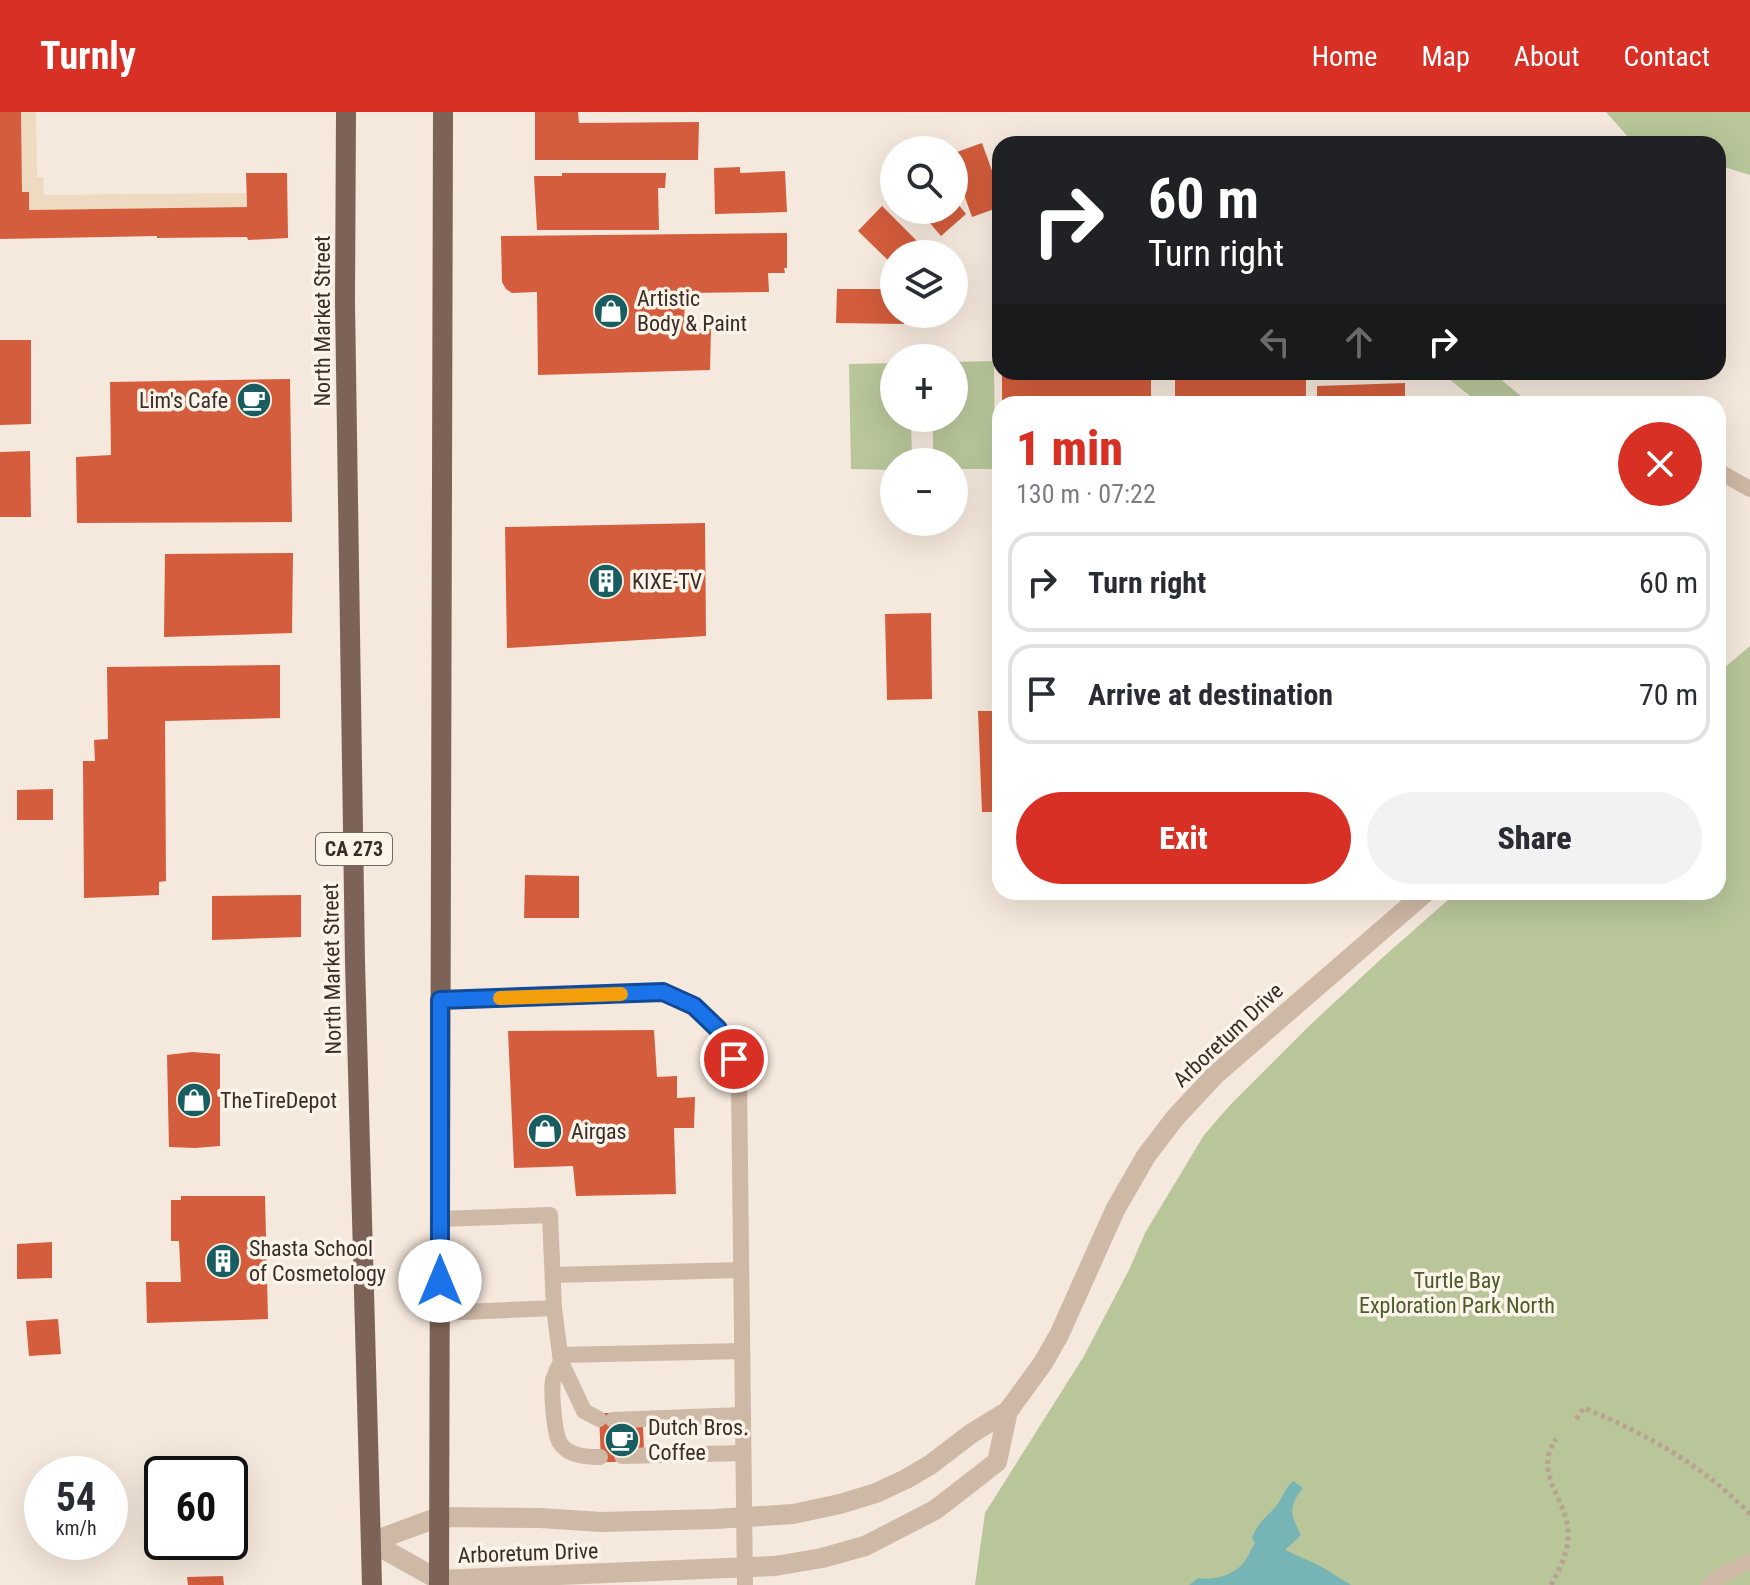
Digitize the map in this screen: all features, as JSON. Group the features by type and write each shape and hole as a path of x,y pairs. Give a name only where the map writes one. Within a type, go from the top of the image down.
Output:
{"main road":[{"name":"North Market Street","path":"346,112 345,302 355,962 372,1585"},
{"path":"439,1582 443,112"}],"street":[{"name":"Arboretum Drive","path":"371,1542 439,1517 601,1522 793,1514 876,1493 930,1465 972,1433 1008,1411 1043,1363 1059,1335 1115,1210 1146,1156 1175,1118 1215,1075 1417,900"},
{"name":"Arboretum Drive","path":"371,1542 439,1582 745,1576 775,1566 865,1546 935,1510 997,1462 1008,1411"}],"lane":[{"path":"1726,476 1750,489"},
{"path":"440,1000 663,992 694,1006 718,1029 734,1059 739,1082 745,1576"},
{"path":"440,1219 550,1215 554,1308 560,1358 584,1411 606,1420 743,1415"},
{"path":"553,1275 741,1270"},
{"path":"440,1313 554,1308"},
{"path":"560,1358 742,1351"},
{"path":"560,1358 552,1382 560,1443 571,1453 600,1457"},
{"path":"622,1456 743,1453"},
{"path":"1709,1585 1750,1561"}],"path":[{"path":"1576,1419 1584,1408 1626,1425 1689,1462 1750,1514"},
{"path":"1551,1585 1565,1554 1568,1532 1563,1510 1550,1480 1547,1460 1556,1439"}],"green space":[{"path":"1606,112 1750,112 1750,175 1726,168 1726,136 1627,136"},
{"path":"992,361 992,469 968,469 968,448 933,448 933,432 968,432 968,362"},
{"path":"880,363 880,432 911,432 912,448 880,448 880,470 851,469 849,364"},
{"path":"1450,380 1502,380 1521,396 1470,396"},
{"name":"Turtle Bay Exploration Park North","path":"1750,646 1750,1585 975,1585 985,1513 1084,1356 1145,1233 1204,1135 1307,1028 1381,959 1448,900 1726,900 1726,666"}],"shaded area":[{"path":"21,112 36,112 37,177 43,177 44,195 246,193 247,207 29,210 29,193 22,192"}],"water":[{"path":"1293,1481 1303,1488 1292,1511 1301,1535 1285,1550 1351,1585 1189,1585 1198,1578 1224,1576 1241,1566 1255,1543 1252,1538 1257,1528"}],"building":[{"path":"0,112 21,112 22,192 29,192 29,210 247,207 246,173 287,173 288,238 248,240 247,237 157,236 0,239"},
{"path":"535,112 578,112 579,123 699,122 698,160 535,160"},
{"path":"982,143 992,171 992,210 972,217 968,206 968,148"},
{"path":"740,167 740,173 785,171 787,212 715,214 714,168"},
{"path":"562,173 666,173 665,188 658,188 659,230 537,230 534,176 562,176"},
{"path":"880,208 880,224 900,224 916,240 880,240 880,252 858,231"},
{"path":"931,224 955,224 941,236"},
{"name":"Artistic Body & Paint","path":"787,233 787,268 784,268 785,273 768,273 769,292 685,293 684,328 711,329 710,370 538,375 537,292 512,293 502,282 501,236"},
{"path":"837,289 880,289 880,324 836,323"},
{"path":"0,340 31,340 31,424 0,425"},
{"path":"290,379 292,522 77,523 76,457 111,455 110,382"},
{"path":"1002,380 1151,380 1151,396 1002,396"},
{"path":"1175,380 1306,380 1306,396 1175,396"},
{"path":"1405,383 1405,396 1317,396 1317,386"},
{"path":"30,451 31,517 0,517 0,452"},
{"name":"KIXE-TV","path":"705,523 706,636 507,648 505,527"},
{"path":"293,553 292,633 164,637 165,554"},
{"path":"931,613 932,699 887,700 885,614"},
{"path":"280,665 280,718 165,721 166,881 159,882 159,895 84,898 83,761 95,761 94,740 108,739 107,667"},
{"path":"978,711 992,711 992,812 982,812"},
{"path":"53,789 53,820 17,820 17,790"},
{"path":"525,875 579,876 579,918 524,918"},
{"path":"301,895 301,937 212,940 212,896"},
{"path":"654,1030 657,1077 677,1076 677,1098 695,1097 694,1128 674,1128 676,1194 576,1196 573,1166 514,1168 508,1031"},
{"name":"TheTireDepot","path":"192,1052 220,1054 220,1146 169,1147 167,1055"},
{"name":"Shasta School of Cosmetology","path":"181,1196 265,1196 268,1319 147,1323 146,1282 181,1282 179,1241 171,1241 171,1200 181,1200"},
{"path":"52,1242 52,1278 17,1279 17,1244"},
{"path":"58,1319 61,1354 29,1356 26,1321"},
{"name":"Dutch Bros. Coffee","path":"599,1413 612,1413 613,1429 643,1427 644,1451 615,1462 601,1462"},
{"path":"223,1576 224,1585 188,1585 187,1577"}],"slow traffic":[{"path":"500,998 621,994"}],"place":[{"name":"Artistic Body & Paint","path":"611,311"},
{"name":"Lim's Cafe","path":"254,400"},
{"name":"KIXE-TV","path":"606,581"},
{"name":"TheTireDepot","path":"194,1100"},
{"name":"Airgas","path":"545,1131"},
{"name":"Shasta School of Cosmetology","path":"223,1261"},
{"name":"Dutch Bros. Coffee","path":"622,1440"}],"route":[{"path":"440,1281 440,1000 663,992 694,1006 718,1029 734,1059"}]}
